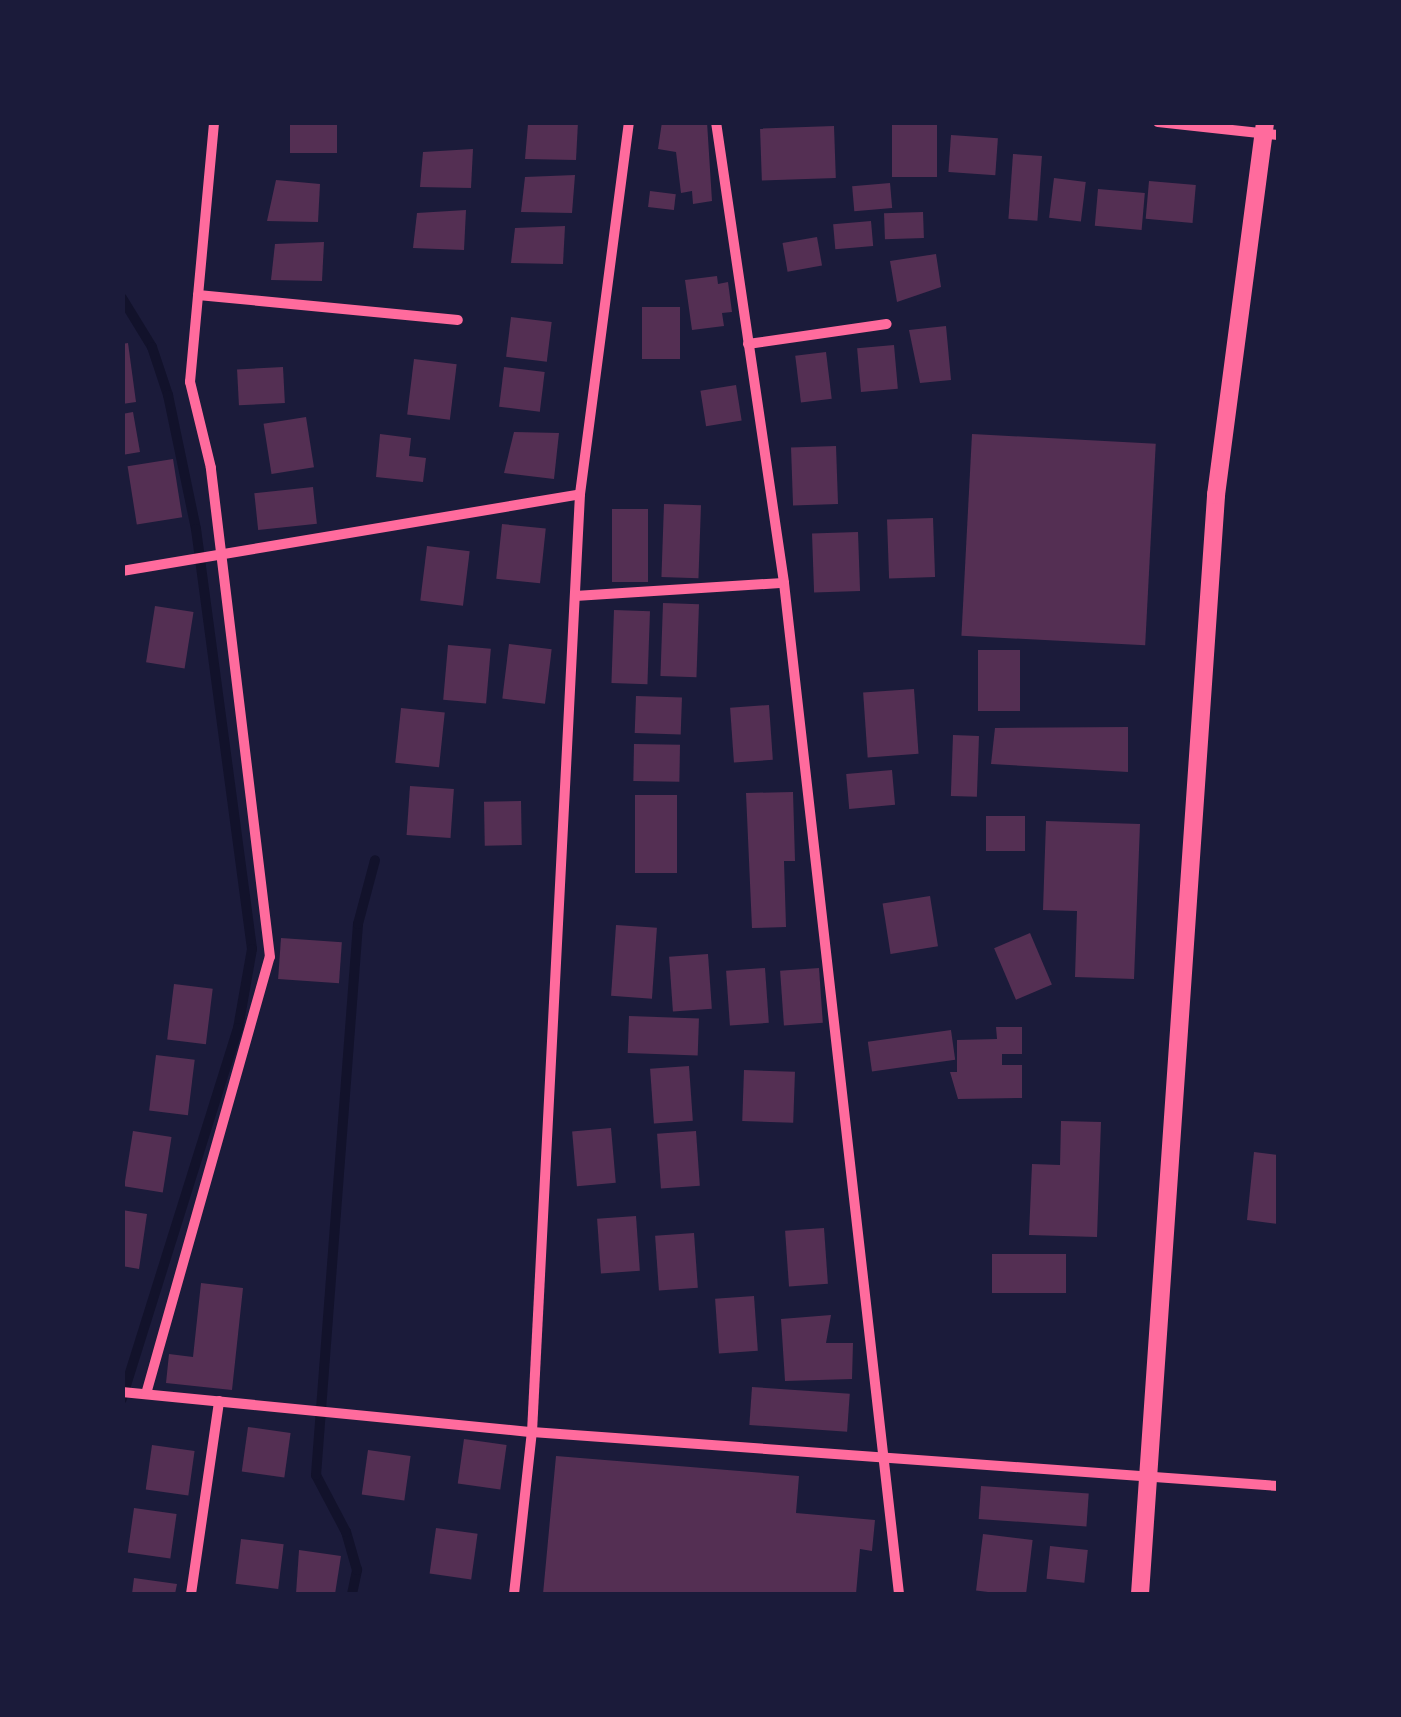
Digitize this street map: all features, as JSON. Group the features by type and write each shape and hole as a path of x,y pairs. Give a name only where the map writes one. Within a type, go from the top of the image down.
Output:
{"street":[{"path":"146,1394 270,958 223,553 190,382 214,122"},
{"path":"514,1594 532,1432 580,494 629,122"},
{"path":"716,122 784,584 888,1457 899,1594"},
{"path":"1140,1594 1216,496 1269,131 1158,122"},
{"path":"198,295 458,320"},
{"path":"748,344 886,324"},
{"path":"122,571 580,494"},
{"path":"575,596 784,584"},
{"path":"122,1392 532,1432 1278,1486"},
{"path":"191,1594 219,1401"}],"building":[{"path":"290,122 337,122 337,153 290,153"},
{"path":"578,122 576,160 525,159 528,124"},
{"path":"662,122 707,122 712,201 693,204 692,191 681,193 676,152 658,149"},
{"path":"892,122 937,122 937,177 892,177"},
{"path":"834,126 836,178 762,181 760,129"},
{"path":"951,135 998,138 995,175 948,172"},
{"path":"473,149 471,188 420,187 423,152"},
{"path":"1013,154 1042,156 1037,221 1008,219"},
{"path":"575,175 572,213 521,212 525,177"},
{"path":"1054,178 1086,182 1081,222 1049,218"},
{"path":"276,180 320,184 318,222 267,221"},
{"path":"1149,181 1196,185 1193,223 1146,219"},
{"path":"890,183 892,208 854,211 852,186"},
{"path":"1098,189 1145,193 1142,230 1095,226"},
{"path":"650,191 676,194 674,210 648,207"},
{"path":"466,210 464,250 413,248 417,213"},
{"path":"923,212 924,238 885,239 884,213"},
{"path":"871,221 873,246 835,249 833,224"},
{"path":"565,226 563,264 511,263 515,228"},
{"path":"817,237 822,266 788,272 783,243"},
{"path":"324,242 322,281 271,280 275,244"},
{"path":"936,254 941,287 897,302 890,261"},
{"path":"717,276 718,284 728,282 732,312 722,313 724,326 692,330 685,280"},
{"path":"642,307 680,307 680,359 642,359"},
{"path":"511,317 552,322 547,362 506,357"},
{"path":"946,326 951,380 920,383 909,330"},
{"path":"128,343 136,402 122,404 122,344"},
{"path":"894,345 898,389 861,392 857,348"},
{"path":"826,352 832,399 801,402 795,356"},
{"path":"414,359 457,364 450,420 407,415"},
{"path":"283,367 285,403 239,405 237,369"},
{"path":"504,367 545,372 540,412 499,407"},
{"path":"736,385 742,421 706,426 700,391"},
{"path":"133,412 140,452 122,455 122,414"},
{"path":"306,417 314,467 272,474 264,424"},
{"path":"514,432 559,433 554,479 504,473"},
{"path":"380,434 411,438 409,456 426,458 423,482 376,477"},
{"path":"972,434 1156,444 1145,645 961,636"},
{"path":"836,446 838,504 793,506 791,448"},
{"path":"173,459 182,517 137,524 128,466"},
{"path":"313,487 317,524 258,530 254,493"},
{"path":"664,504 701,505 698,578 661,577"},
{"path":"612,509 648,509 648,582 612,582"},
{"path":"933,518 935,577 889,579 887,520"},
{"path":"502,524 546,529 540,583 496,579"},
{"path":"858,532 860,591 814,593 812,534"},
{"path":"427,546 470,551 463,606 420,601"},
{"path":"663,603 699,604 696,677 660,676"},
{"path":"155,606 194,612 185,668 146,662"},
{"path":"614,610 650,611 647,684 611,683"},
{"path":"509,644 552,649 545,704 502,699"},
{"path":"448,645 491,649 486,704 443,700"},
{"path":"978,650 1020,650 1020,711 978,711"},
{"path":"914,689 919,754 868,757 863,693"},
{"path":"636,696 682,698 681,735 635,733"},
{"path":"769,705 773,760 734,763 730,708"},
{"path":"401,708 445,713 439,767 395,763"},
{"path":"1128,727 1128,772 991,764 995,728"},
{"path":"953,735 979,736 977,797 951,796"},
{"path":"634,744 680,745 679,782 633,781"},
{"path":"892,770 895,805 849,809 846,774"},
{"path":"410,786 454,789 450,838 407,835"},
{"path":"793,792 795,861 784,861 786,927 752,928 746,793"},
{"path":"635,795 677,795 677,873 635,873"},
{"path":"521,801 522,845 485,846 484,802"},
{"path":"986,816 1025,816 1025,851 986,851"},
{"path":"1046,821 1140,824 1134,979 1075,977 1077,911 1043,910"},
{"path":"930,896 938,946 891,954 883,904"},
{"path":"616,925 657,928 652,999 611,996"},
{"path":"1030,933 1052,985 1016,1000 994,948"},
{"path":"281,938 342,942 339,983 278,979"},
{"path":"708,954 712,1009 673,1012 669,957"},
{"path":"765,968 769,1023 730,1026 726,971"},
{"path":"819,968 823,1023 784,1026 780,971"},
{"path":"174,984 213,989 206,1044 167,1040"},
{"path":"629,1016 699,1018 698,1055 628,1053"},
{"path":"996,1027 1022,1027 1022,1054 1002,1054 1002,1065 1022,1065 1022,1098 958,1099 950,1072 957,1072 957,1040 997,1039"},
{"path":"951,1030 955,1060 872,1071 868,1042"},
{"path":"156,1055 195,1060 188,1115 149,1111"},
{"path":"689,1066 693,1121 654,1124 650,1069"},
{"path":"744,1070 795,1072 793,1123 742,1121"},
{"path":"1061,1121 1101,1122 1097,1237 1029,1235 1032,1164 1060,1165"},
{"path":"611,1128 616,1183 577,1186 572,1131"},
{"path":"133,1131 172,1137 163,1192 124,1186"},
{"path":"696,1131 700,1186 661,1189 657,1134"},
{"path":"1254,1152 1278,1155 1278,1224 1247,1220"},
{"path":"122,1210 147,1214 139,1269 122,1266"},
{"path":"636,1216 640,1271 601,1274 597,1219"},
{"path":"824,1228 828,1284 789,1287 785,1231"},
{"path":"694,1233 698,1288 659,1291 655,1236"},
{"path":"992,1254 1066,1254 1066,1293 992,1293"},
{"path":"201,1283 243,1288 232,1390 166,1383 169,1354 193,1357"},
{"path":"754,1296 758,1351 719,1354 715,1299"},
{"path":"831,1315 826,1343 853,1343 852,1379 785,1381 781,1319"},
{"path":"752,1387 850,1394 847,1432 749,1425"},
{"path":"248,1427 291,1433 284,1478 242,1472"},
{"path":"464,1439 507,1445 500,1490 458,1484"},
{"path":"152,1445 195,1451 188,1496 146,1490"},
{"path":"368,1450 411,1456 404,1501 362,1495"},
{"path":"556,1456 799,1476 796,1513 875,1520 872,1551 860,1549 856,1594 543,1594"},
{"path":"981,1486 1089,1494 1086,1526 979,1519"},
{"path":"134,1508 177,1514 170,1559 128,1553"},
{"path":"436,1528 478,1534 471,1579 430,1574"},
{"path":"983,1534 1033,1540 1026,1594 976,1591"},
{"path":"241,1539 284,1544 278,1589 236,1584"},
{"path":"1050,1546 1088,1550 1084,1583 1047,1579"},
{"path":"299,1550 341,1556 335,1594 296,1594"},
{"path":"134,1578 177,1584 175,1594 132,1594"}],"waterway":[{"path":"122,298 152,347 168,395 196,529 252,949 238,1028 122,1399"},
{"path":"352,1594 357,1570 346,1532 316,1475 358,924 375,860"}]}
